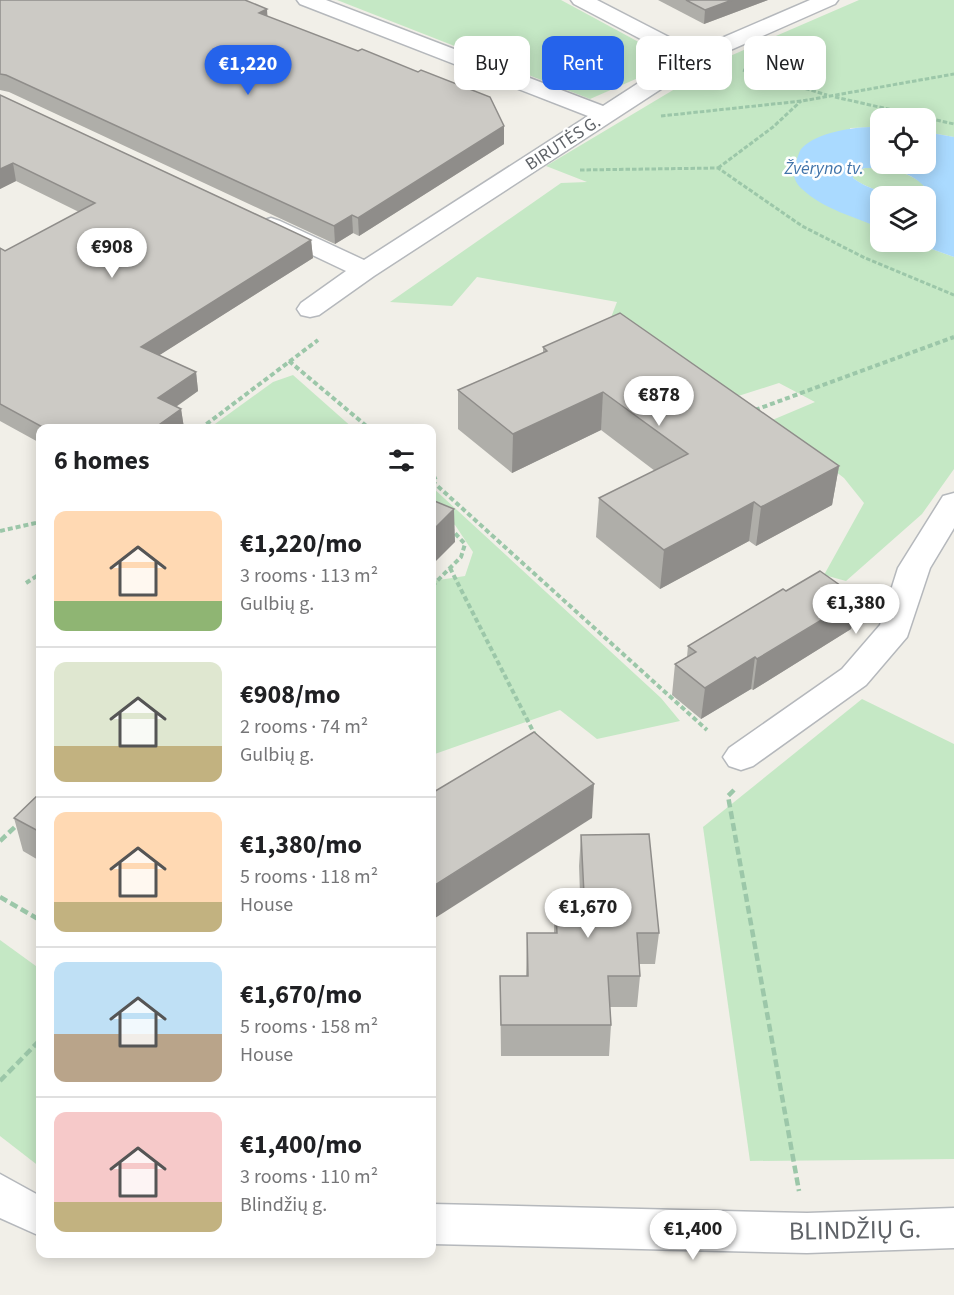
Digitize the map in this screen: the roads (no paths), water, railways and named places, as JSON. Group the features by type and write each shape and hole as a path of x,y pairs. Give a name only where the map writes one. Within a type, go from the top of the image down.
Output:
{"street":[{"path":"307,0 606,115"},
{"path":"581,0 651,36"},
{"name":"BIRUTĖS G.","path":"732,41 828,0"},
{"name":"BIRUTĖS G.","path":"310,309 365,270 644,90"},
{"path":"247,215 365,270"},
{"path":"741,757 854,677 895,629 915,568 954,503"},
{"path":"0,1194 36,1214"},
{"name":"BLINDŽIŲ G.","path":"436,1224 807,1233 954,1228"}],"water":[{"name":"Žvėryno tv.","path":"870,127 870,168 853,172 853,178 870,187 870,224 840,212 810,196 797,183 794,176 794,165 801,149 809,142 818,137 850,129"},
{"name":"Žvėryno tv.","path":"936,134 954,137 954,257 936,251 936,186 924,186 906,174 936,174"}]}
